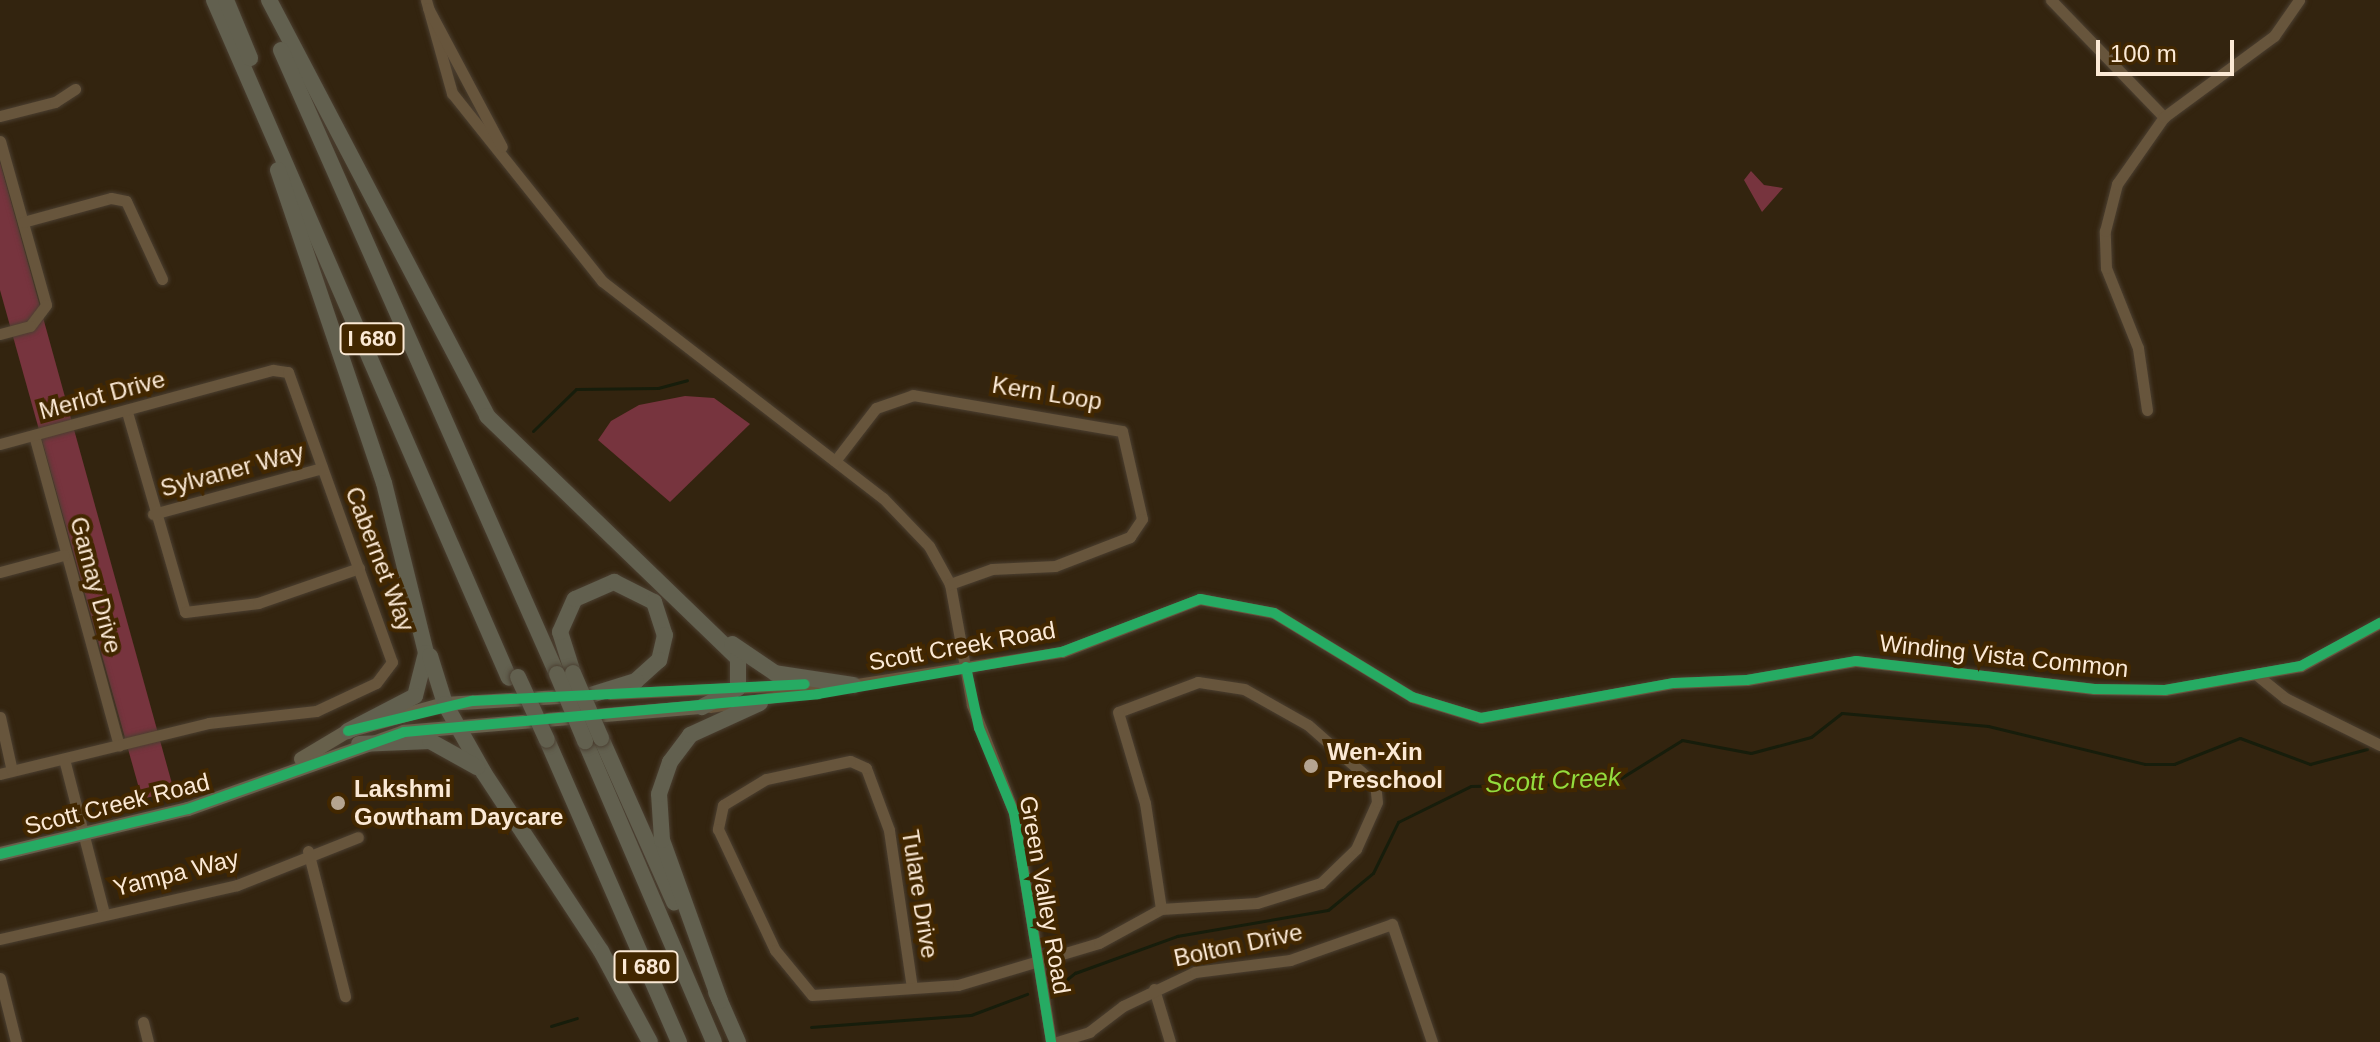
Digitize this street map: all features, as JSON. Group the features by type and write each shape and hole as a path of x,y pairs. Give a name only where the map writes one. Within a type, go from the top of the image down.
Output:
{"highway":[{"name":"I 680","path":"214,0 542,741 614,890 679,1042"},
{"name":"I 680","path":"226,0 514,678"},
{"name":"I 680","path":"261,0 565,674"},
{"path":"269,0 487,416 539,473 715,631 775,673 853,685"},
{"path":"258,103 384,483 427,662 420,687 398,709 353,738"},
{"path":"591,695 636,681 659,660 665,635 654,602 614,582 575,599 560,632 565,674 738,1042"},
{"path":"418,618 445,704 461,725 484,773 601,951 650,1042"},
{"path":"702,707 738,688 738,658 715,631"},
{"path":"720,1001 662,840 659,794 670,762 690,735 760,703"},
{"path":"353,738 430,741 484,773"},
{"name":"I 680","path":"593,739 620,822 714,1042"},
{"name":"I 680","path":"565,792 668,1042"}],"main road":[{"name":"Scott Creek Road","path":"0,854 219,800 353,738 445,704 591,695"},
{"name":"Scott Creek Road","path":"353,738 461,725 702,707"}],"street":[{"path":"2051,0 2164,117"},
{"path":"2147,410 2138,348 2110,287 2104,239 2121,174 2164,117 2274,36 2299,0"},
{"path":"427,4 460,67 481,97 502,147"},
{"path":"427,4 445,75 468,110 502,147"},
{"path":"445,75 460,67"},
{"path":"0,116 55,102 75,89"},
{"path":"468,110 478,108 481,97"},
{"path":"0,141 46,305 30,326 0,334"},
{"name":"Green Valley Road","path":"502,147 578,255 626,306 835,461 912,524 950,584 979,728 1014,813 1051,1042"},
{"path":"23,222 111,198 126,201 162,279"},
{"name":"Cabernet Way","path":"119,746 181,729 295,716 387,676 390,647 288,372 215,387"},
{"name":"Merlot Drive","path":"0,444 215,387"},
{"name":"Kern Loop","path":"835,461 876,408 913,395 1122,431 1142,519 1130,537 1055,566 992,569 950,584"},
{"path":"127,412 153,514 185,612 258,603 359,568"},
{"name":"Gamay Drive","path":"34,435 64,555 119,746"},
{"name":"Sylvaner Way","path":"153,514 322,468"},
{"path":"0,572 64,555"},
{"name":"Winding Vista Common","path":"1165,607 1226,600 1274,613 1412,697 1481,718 1674,683 1747,680 1856,661 2131,691 2258,676 2320,660 2380,623"},
{"name":"Scott Creek Road","path":"702,707 760,703 1062,652 1165,607"},
{"path":"2258,676 2285,698 2380,745"},
{"path":"1198,682 1244,689 1340,749 1375,784 1377,802 1356,849 1321,883 1257,903 1161,909 1145,803 1118,712 1198,682"},
{"name":"Scott Creek Road","path":"591,695 853,685"},
{"path":"0,717 6,773 119,746"},
{"path":"64,759 104,914"},
{"name":"Tulare Drive","path":"912,988 889,830 866,768 850,761 766,779 723,805 718,829 801,988 812,995 958,985 1099,943 1161,909"},
{"name":"Yampa Way","path":"0,939 237,885 308,851 358,837"},
{"path":"308,851 345,996"},
{"name":"Bolton Drive","path":"1057,1042 1089,1032 1154,989 1222,966 1290,960 1392,924 1432,1042"},
{"path":"0,978 16,1042"},
{"path":"1154,989 1170,1042"},
{"path":"143,1022 148,1042"}],"shaded area":[{"path":"0,162 174,791 142,799 0,290"},
{"path":"1751,171 1764,185 1783,188 1762,212 1744,180"},
{"path":"685,396 714,398 750,424 670,502 598,440 611,421 639,405"}],"waterway":[{"path":"533,431 576,389 658,388 687,380"},
{"name":"Scott Creek","path":"1055,989 1075,973 1177,936 1328,910 1373,873 1398,822 1471,786 1613,783 1682,740 1751,753 1811,737 1842,713 1988,726 2145,764 2174,764 2240,738 2310,764 2367,749"},
{"name":"Scott Creek","path":"811,1027 971,1015 1027,994"},
{"name":"Scott Creek","path":"551,1026 577,1018"}],"cycle path":[{"path":"0,854 188,809 404,732 818,694 1062,652 1200,599 1274,613 1412,697 1481,718 1674,683 1747,680 1856,661 2094,689 2165,690 2301,666 2380,623"},
{"path":"966,667 979,728 1014,813 1051,1042"},
{"path":"348,731 472,701 805,684"}],"place":[{"name":"Wen-Xin Preschool","path":"1311,766"},
{"name":"Lakshmi Gowtham Daycare","path":"338,803"}]}
